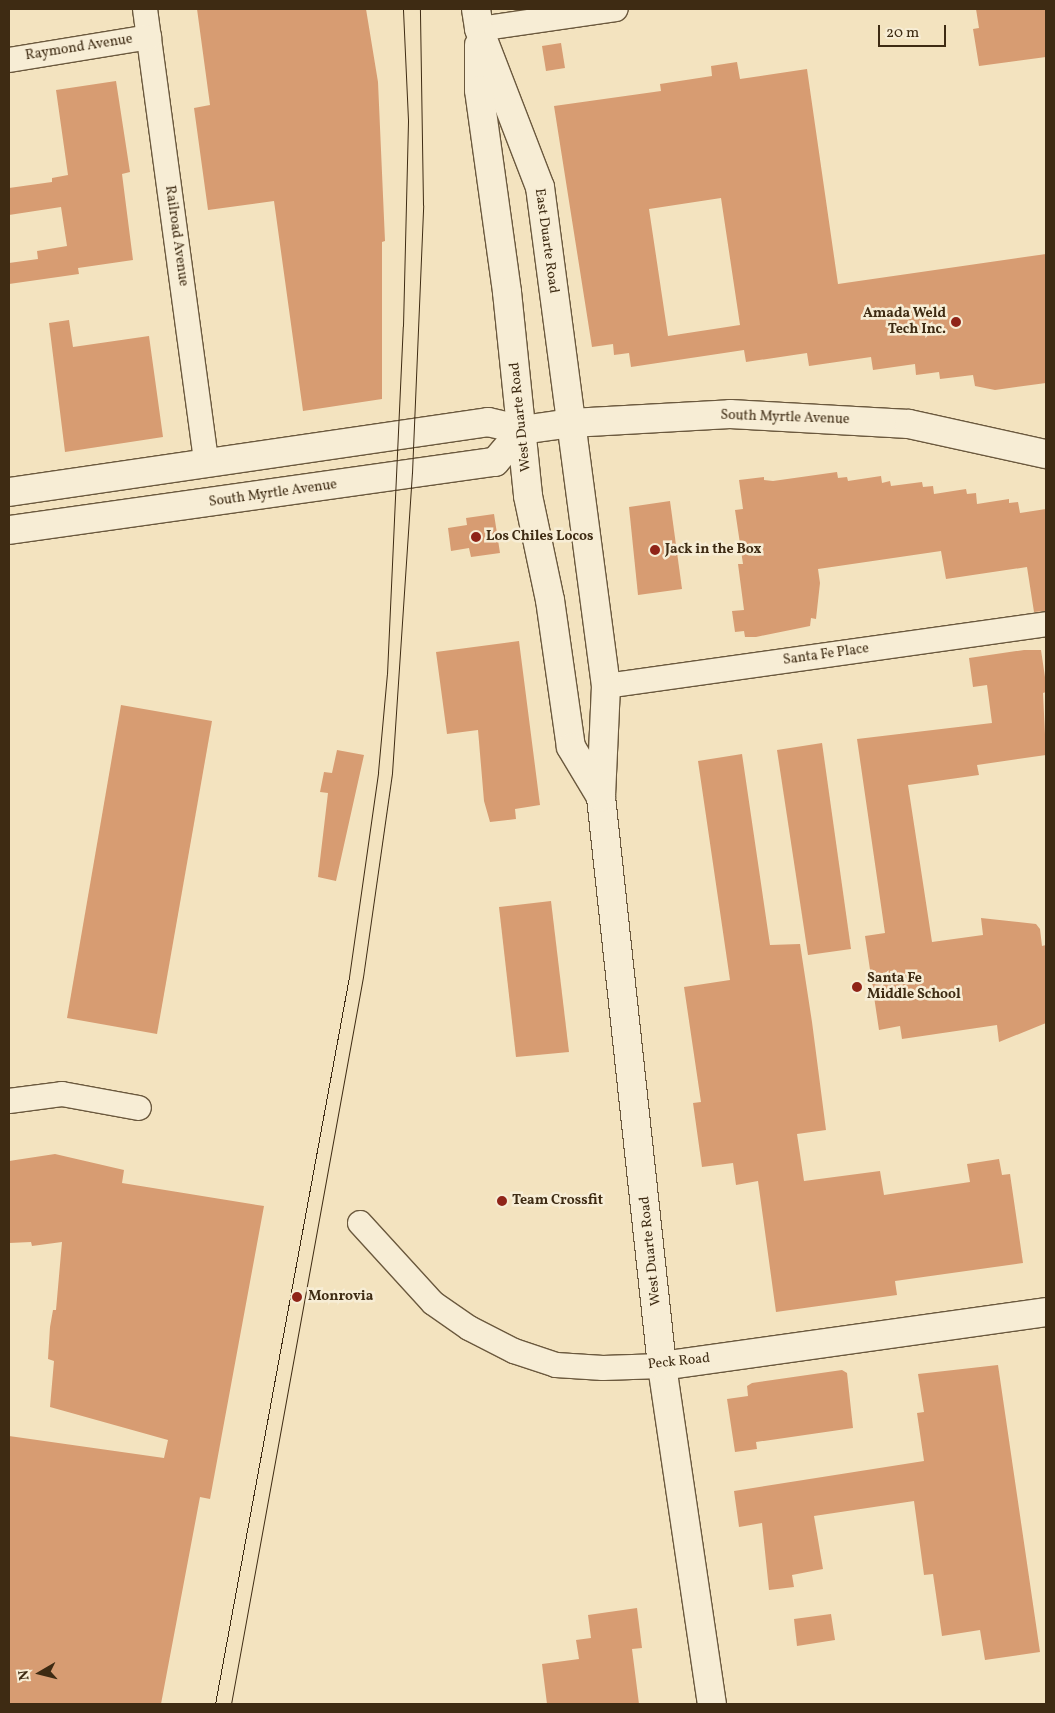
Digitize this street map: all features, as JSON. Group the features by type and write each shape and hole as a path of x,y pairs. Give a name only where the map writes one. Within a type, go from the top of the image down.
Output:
{"main road":[{"name":"East Duarte Road","path":"478,19 540,187 571,423"},
{"name":"West Duarte Road","path":"478,19 479,90 507,292 528,496 550,600 572,747 601,797"},
{"name":"South Myrtle Avenue","path":"9,492 488,422 522,430 571,423 730,414 909,424 1046,454"},
{"name":"West Duarte Road","path":"571,423 606,686 601,797 662,1366 712,1704"},
{"name":"South Myrtle Avenue","path":"9,530 495,462 522,430"},
{"name":"Peck Road","path":"662,1366 1046,1312"}],"street":[{"name":"Railroad Avenue","path":"145,9 206,463"},
{"path":"478,19 616,9"},
{"name":"Raymond Avenue","path":"9,60 149,37"},
{"name":"Santa Fe Place","path":"606,686 1046,624"},
{"path":"9,1101 62,1094 139,1108"},
{"name":"Peck Road","path":"360,1223 388,1258 433,1303 469,1328 514,1350 556,1365 603,1368 662,1366"}],"building":[{"path":"197,9 366,9 378,82 385,241 382,242 382,399 303,411 274,201 208,210 194,108 210,105"},
{"path":"976,9 1046,9 1046,57 979,66 973,29 979,28"},
{"path":"561,43 565,68 546,71 542,46"},
{"path":"737,62 740,79 807,69 838,284 1046,254 1046,383 995,390 975,386 973,375 940,379 939,372 916,375 915,364 873,370 871,357 809,366 807,353 746,362 744,350 631,367 629,353 614,355 613,344 592,347 554,106 661,91 660,84 712,76 711,66","holes":["721,198 740,325 668,336 649,209"]},
{"path":"116,81 130,172 122,174 133,260 78,268 79,274 9,284 9,263 38,259 37,251 67,246 61,207 9,215 9,188 52,182 52,178 68,175 56,90"},
{"path":"69,320 73,347 149,336 163,437 65,452 49,323"},
{"path":"837,472 838,478 847,477 848,481 881,476 882,483 890,481 891,486 922,482 923,487 933,486 934,494 966,489 967,494 976,493 977,504 1009,499 1009,503 1018,502 1020,513 1046,509 1046,611 1034,612 1027,567 946,579 941,551 818,569 820,583 816,619 811,618 810,626 756,637 745,637 744,631 735,632 732,611 744,610 738,564 743,564 735,510 743,509 739,480 764,477 764,480 773,481"},
{"path":"670,501 682,589 638,595 629,507"},
{"path":"494,514 500,553 471,557 469,548 451,551 448,528 467,525 466,518"},
{"path":"519,641 540,805 515,809 516,819 490,822 484,801 478,730 447,734 436,652"},
{"path":"1024,650 1041,650 1046,684 1046,692 1043,693 1046,755 977,765 979,775 908,785 932,942 983,935 981,918 1036,924 1040,929 1042,946 1046,945 1046,1023 999,1042 997,1025 902,1039 900,1026 879,1030 865,936 885,933 857,739 992,723 987,685 973,687 969,658"},
{"path":"121,705 212,721 157,1034 67,1018"},
{"path":"822,743 851,949 808,955 777,750"},
{"path":"337,750 364,755 336,881 318,877 328,793 320,792 324,772 332,773"},
{"path":"742,754 770,945 800,944 812,1022 826,1130 797,1134 804,1181 880,1171 884,1195 970,1182 967,1164 999,1159 1002,1175 1010,1174 1023,1263 895,1281 897,1295 776,1312 758,1181 736,1185 733,1163 702,1167 693,1103 701,1102 684,987 730,980 698,761"},
{"path":"551,901 569,1052 516,1057 499,907"},
{"path":"55,1154 124,1170 122,1183 264,1206 210,1499 200,1497 161,1704 9,1704 9,1436 164,1458 168,1440 50,1407 54,1361 48,1359 50,1327 53,1310 56,1310 62,1242 32,1246 31,1242 9,1243 9,1161"},
{"path":"998,1365 1040,1652 985,1660 980,1630 942,1636 933,1574 924,1575 914,1501 814,1516 823,1569 792,1575 794,1587 769,1590 762,1523 739,1527 734,1491 924,1461 917,1413 924,1412 918,1374"},
{"path":"842,1370 847,1373 853,1428 756,1442 757,1449 735,1452 727,1399 748,1396 747,1386 752,1383"},
{"path":"637,1608 642,1648 632,1649 639,1704 547,1704 542,1664 579,1659 576,1640 591,1638 588,1615"},
{"path":"831,1614 835,1640 797,1646 794,1619"}],"tram line":[{"path":"215,1704 349,977 378,772 387,674 403,326 408,120 403,9"},
{"path":"231,1704 363,977 392,773 412,473 423,205 420,9"}],"place":[{"name":"Amada Weld Tech Inc.","path":"956,322"},
{"name":"Los Chiles Locos","path":"476,537"},
{"name":"Jack in the Box","path":"655,550"},
{"name":"Santa Fe Middle School","path":"857,987"},
{"name":"Team Crossfit","path":"502,1201"},
{"name":"Monrovia","path":"297,1297"}]}
